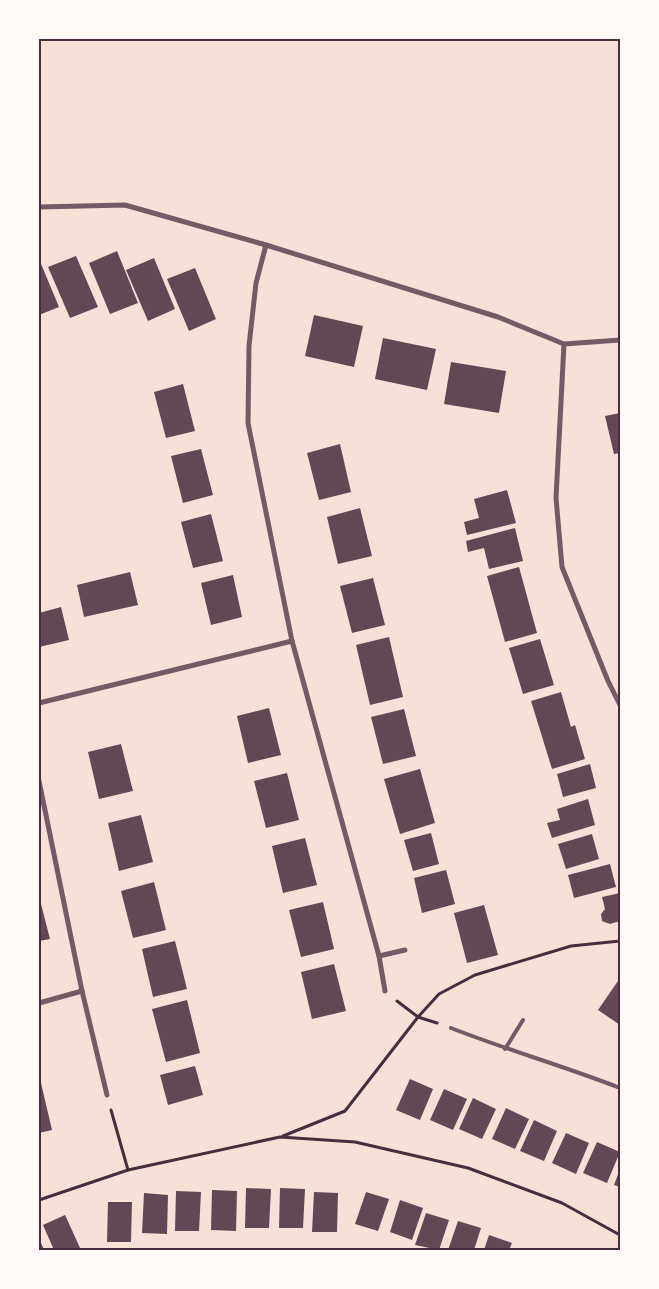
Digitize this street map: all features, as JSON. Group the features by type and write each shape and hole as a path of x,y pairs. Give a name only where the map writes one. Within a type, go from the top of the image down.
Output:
{"street":[{"path":"39,207 125,205 266,245 498,317 564,344 620,340"},
{"path":"266,245 256,283 251,328 248,423 292,641 379,956 385,991"},
{"path":"564,344 556,498 562,567 620,706"},
{"path":"39,703 292,641"},
{"path":"39,781 82,991 107,1095"},
{"path":"379,956 404,950"},
{"path":"39,1002 82,991"}],"lane":[{"path":"505,1049 523,1020"},
{"path":"451,1028 505,1049 562,1065 620,1088"}],"path":[{"path":"385,991 418,1017"},
{"path":"107,1095 128,1170"},
{"path":"39,1200 128,1170 280,1137 356,1142 468,1168 562,1203 620,1234"}],"building":[{"path":"117,251 138,303 110,314 89,263"},
{"path":"76,256 98,307 70,318 48,267"},
{"path":"154,258 175,309 148,321 126,270"},
{"path":"39,259 59,307 39,315"},
{"path":"195,268 216,319 189,331 167,279"},
{"path":"314,315 363,326 354,367 305,356"},
{"path":"383,338 436,349 427,390 375,379"},
{"path":"451,362 506,371 499,413 444,404"},
{"path":"183,384 195,431 166,438 154,392"},
{"path":"620,413 620,453 614,454 605,416"},
{"path":"340,444 351,492 319,500 307,453"},
{"path":"201,449 213,495 183,503 171,456"},
{"path":"507,490 516,523 467,535 464,522 479,518 474,499"},
{"path":"360,508 372,556 338,564 327,517"},
{"path":"211,514 223,561 193,568 181,522"},
{"path":"515,528 523,561 489,569 484,548 468,552 466,541"},
{"path":"519,567 537,633 505,642 487,576"},
{"path":"130,572 138,605 84,617 77,585"},
{"path":"233,575 242,617 211,625 201,583"},
{"path":"373,578 385,625 352,633 340,586"},
{"path":"61,607 69,640 39,647 39,613"},
{"path":"389,637 403,697 370,705 356,645"},
{"path":"540,639 554,685 523,694 509,648"},
{"path":"561,692 571,727 575,725 585,759 552,769 531,701"},
{"path":"269,708 281,755 248,763 237,716"},
{"path":"404,709 416,756 383,764 371,717"},
{"path":"121,744 133,791 99,799 88,752"},
{"path":"590,764 596,788 563,797 557,774"},
{"path":"420,769 435,823 400,834 384,779"},
{"path":"287,773 299,820 266,828 254,781"},
{"path":"588,799 595,825 552,838 547,823 560,820 557,809"},
{"path":"141,815 153,862 119,871 108,823"},
{"path":"431,833 439,864 413,871 404,840"},
{"path":"592,834 599,859 566,869 558,844"},
{"path":"305,838 317,885 283,893 272,846"},
{"path":"610,864 616,887 574,898 568,875"},
{"path":"446,870 455,904 422,913 414,878"},
{"path":"154,882 166,930 133,938 121,891"},
{"path":"620,893 620,921 610,924 602,921 601,914 605,909 602,897"},
{"path":"323,902 334,949 301,957 289,910"},
{"path":"41,904 50,939 39,941 39,905"},
{"path":"484,905 498,955 467,963 454,913"},
{"path":"175,941 187,989 153,997 142,949"},
{"path":"334,964 346,1011 312,1019 301,972"},
{"path":"618,981 620,983 620,1025 598,1010"},
{"path":"187,1000 200,1053 166,1062 152,1009"},
{"path":"195,1066 203,1095 168,1105 160,1075"},
{"path":"410,1079 433,1089 420,1120 396,1110"},
{"path":"41,1083 52,1130 39,1133 39,1084"},
{"path":"444,1089 467,1099 453,1130 430,1120"},
{"path":"473,1098 496,1109 482,1139 459,1129"},
{"path":"506,1108 529,1119 515,1149 492,1139"},
{"path":"534,1120 557,1131 544,1161 520,1151"},
{"path":"566,1133 589,1143 576,1174 552,1163"},
{"path":"597,1142 620,1152 607,1183 583,1173"},
{"path":"620,1169 620,1187 614,1185"},
{"path":"246,1188 271,1189 269,1228 245,1228"},
{"path":"280,1188 305,1189 303,1228 279,1228"},
{"path":"212,1190 237,1191 236,1231 211,1230"},
{"path":"176,1191 201,1192 199,1231 175,1231"},
{"path":"314,1192 338,1193 337,1232 312,1232"},
{"path":"366,1192 389,1199 378,1231 355,1224"},
{"path":"144,1193 168,1195 167,1234 142,1233"},
{"path":"400,1200 423,1208 412,1240 390,1232"},
{"path":"108,1202 132,1202 131,1242 107,1242"},
{"path":"426,1213 449,1220 439,1250 415,1245"},
{"path":"65,1215 81,1250 54,1250 43,1225"},
{"path":"458,1221 481,1228 474,1250 448,1250"},
{"path":"489,1235 512,1243 509,1250 484,1250"},
{"path":"39,1238 44,1250 39,1250"}]}
